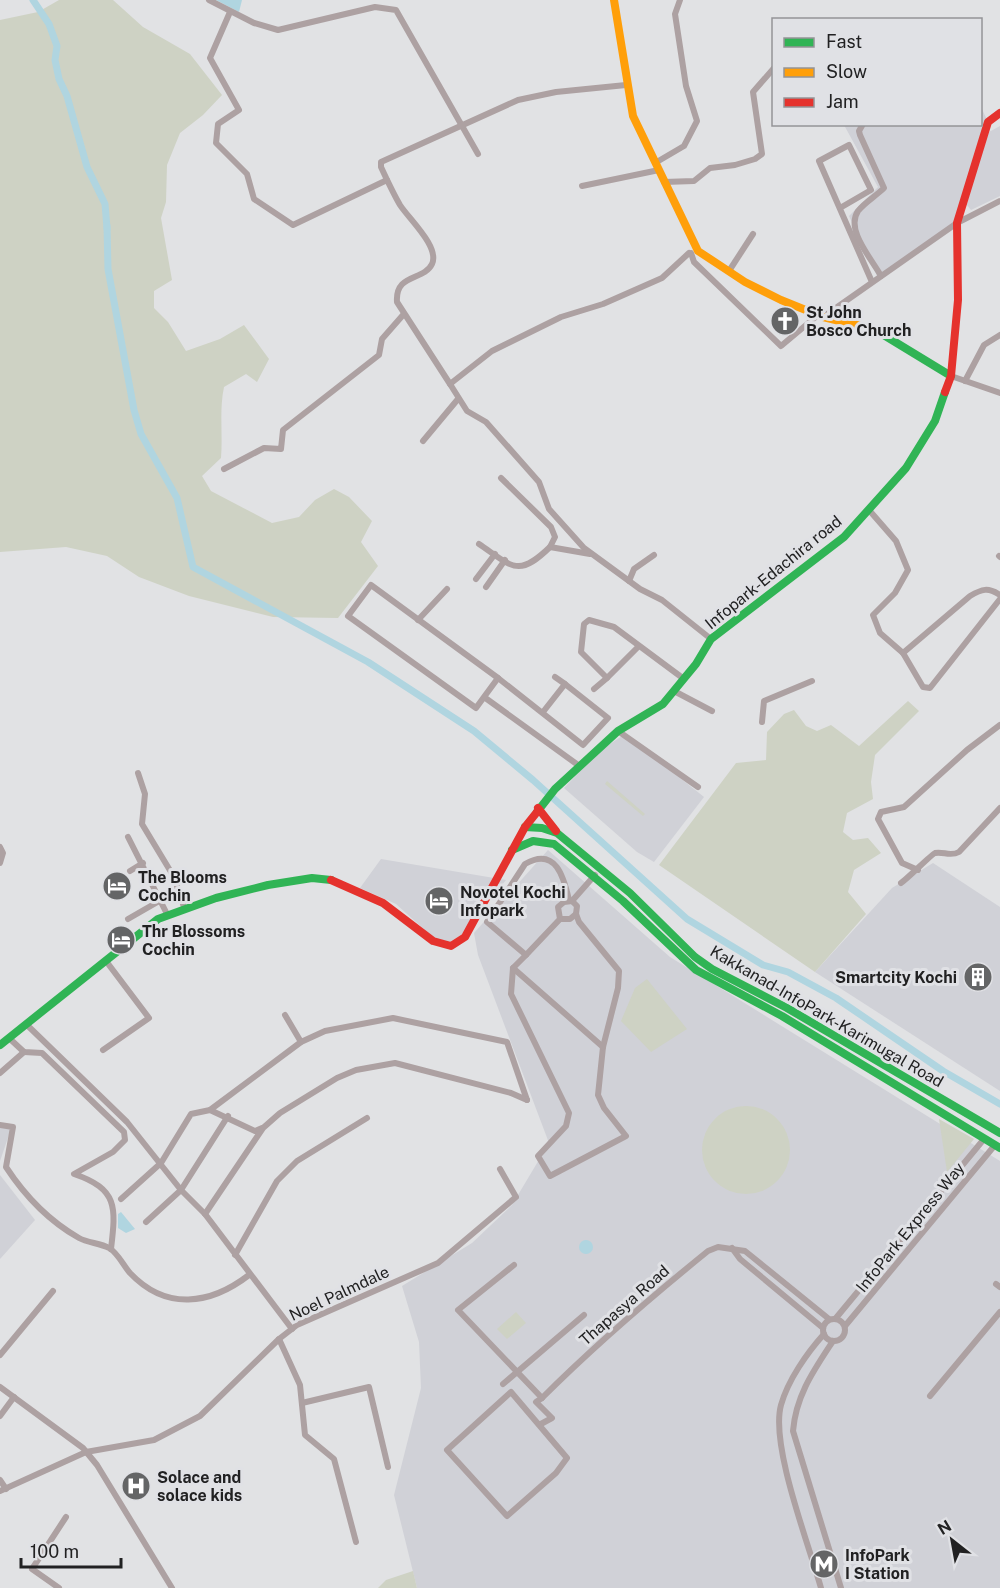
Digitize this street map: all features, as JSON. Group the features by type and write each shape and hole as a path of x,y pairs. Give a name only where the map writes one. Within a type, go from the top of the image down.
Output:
{"main road":[{"path":"614,0 626,85 633,116 694,252 781,300 820,316 854,322 882,334 951,376"},
{"name":"Infopark-Edachira road","path":"525,827 539,806 578,765 618,731 663,704 684,679 711,639 844,537 906,468 935,421 951,376 958,300 957,223 988,122 1000,113"},
{"path":"539,806 557,833"},
{"path":"0,1045 167,914 184,907 276,885 310,878 326,879 382,903 438,945 451,946 465,937 525,827"},
{"name":"Kakkanad-InfoPark-Karimugal Road","path":"525,827 542,828 557,833 630,894 651,921 707,977 792,1022 998,1146"},
{"name":"Kakkanad-InfoPark-Karimugal Road","path":"512,850 533,841 554,844 712,969 787,1008 999,1131"}],"street":[{"path":"209,0 230,12 278,30 375,7 396,10 478,154"},
{"path":"582,186 657,166 684,146 697,121 686,86 675,14 680,0"},
{"path":"230,12 210,58 239,110 218,124 216,143 246,174 254,199 293,225 387,180"},
{"path":"664,182 694,181 710,168 735,165 755,159 762,154 753,92 772,70"},
{"path":"626,85 536,94 460,125 381,162 387,180 401,206 426,238 434,261 430,268 402,284 396,294 397,302 403,315 458,399 467,411 482,419 495,431 539,482 549,508 560,524 591,554 662,600 711,639"},
{"path":"862,126 860,135 882,178 884,188 860,208 854,224 858,236 882,276"},
{"path":"840,208 871,190 849,144 819,161 872,282"},
{"path":"694,252 694,262 781,346 820,316 957,223 1000,201"},
{"path":"729,271 753,234"},
{"path":"450,384 492,351 561,316 603,304 662,278 694,252"},
{"path":"224,469 264,448 281,449 283,430 379,356 382,339 403,315"},
{"path":"965,381 984,345 1000,334"},
{"path":"951,376 1000,393"},
{"path":"423,441 458,399"},
{"path":"480,544 523,568 535,562 550,547 555,537 551,527 501,478"},
{"path":"869,510 896,541 908,570 895,593 873,615 880,633 903,653 923,687 930,688 1000,597 992,589 981,590 970,596 903,653"},
{"path":"550,547 591,554"},
{"path":"476,579 495,554"},
{"path":"630,581 634,570 654,555"},
{"path":"486,587 505,560"},
{"path":"498,678 476,708 348,616 370,585 498,678 583,744 608,718 555,677"},
{"path":"418,620 447,589"},
{"path":"607,678 581,652 584,624 589,620 614,627 684,679"},
{"path":"594,689 639,646"},
{"path":"762,722 764,701 812,681"},
{"path":"543,712 566,684"},
{"path":"674,691 712,711"},
{"path":"484,697 578,765"},
{"path":"918,870 902,862 878,819 881,812 904,807 967,750 1000,725"},
{"path":"618,731 698,787"},
{"path":"138,773 145,794 142,824 174,877 184,907"},
{"path":"901,883 936,853 951,856 959,852 1000,808"},
{"path":"128,837 167,914"},
{"path":"0,847 3,853 0,863"},
{"path":"526,955 487,922 525,864 532,860 554,863 564,877 571,901 577,906 576,914 590,937 619,971 618,988 603,1047 598,1095 604,1108 626,1136 550,1176 538,1156 566,1126 568,1113 511,994 513,968 526,955 560,920 570,919 576,914"},
{"path":"130,871 143,863"},
{"path":"560,920 558,907 571,901 595,876"},
{"path":"129,919 161,900"},
{"path":"103,1050 149,1018 106,961"},
{"path":"513,968 603,1047"},
{"path":"285,1015 301,1042"},
{"path":"121,1199 161,1163 191,1114 210,1110 301,1042 325,1031 393,1018 507,1042 527,1100 511,1093 395,1063 356,1070 337,1078 255,1131 228,1116 210,1110"},
{"path":"26,1024 127,1122 181,1190 205,1214 292,1329"},
{"path":"9,1038 24,1052 42,1053 124,1132 125,1140 112,1152 74,1174 93,1180 109,1193 116,1214 111,1249"},
{"path":"0,1073 24,1052"},
{"path":"146,1222 181,1190 228,1116"},
{"path":"235,1255 276,1181 297,1161 367,1118"},
{"path":"0,1125 13,1127 6,1167 21,1191 47,1215 80,1238 111,1249 131,1274 164,1298 204,1299 235,1286 249,1275"},
{"path":"205,1214 262,1128"},
{"name":"InfoPark Express Way","path":"824,1331 984,1139"},
{"name":"InfoPark Express Way","path":"833,1341 844,1336 845,1326 998,1146"},
{"name":"Noel Palmdale","path":"3,1490 86,1452 154,1440 201,1416 292,1329 438,1263 516,1197 500,1169"},
{"name":"Thapasya Road","path":"542,1398 576,1364 708,1251 718,1247 731,1248"},
{"path":"731,1248 745,1251 845,1326"},
{"path":"731,1248 740,1259 833,1341 802,1390 794,1416 793,1431 841,1588"},
{"path":"514,1265 458,1310 542,1398 536,1402 552,1418 539,1425"},
{"path":"0,1355 53,1291"},
{"path":"930,1396 1000,1312"},
{"path":"503,1384 584,1315"},
{"path":"821,1588 788,1476 779,1425 781,1405 824,1331"},
{"path":"279,1339 300,1385 304,1435 334,1459 356,1542"},
{"path":"0,1387 86,1452 172,1588"},
{"path":"302,1403 369,1388 388,1467"},
{"path":"511,1392 539,1425 567,1458 556,1473 507,1516 447,1450 511,1392"},
{"path":"0,1416 14,1396"},
{"path":"0,1480 3,1490"},
{"path":"59,1588 32,1569 66,1517"}],"shaded area":[{"path":"59,0 113,0 143,27 190,54 222,95 203,115 180,133 167,165 166,202 161,218 172,280 154,291 154,308 168,322 186,351 220,339 244,325 269,359 257,382 246,374 224,387 221,458 202,476 211,491 272,523 299,517 315,500 334,489 349,497 372,521 361,542 378,566 338,618 273,617 189,596 139,577 107,556 66,547 0,552 0,20 38,12"},
{"path":"982,109 988,122 957,223 878,278 849,216 878,187 845,126 982,126"},
{"path":"1000,126 1000,196 971,210 967,205 972,183 989,132"},
{"path":"908,701 919,711 875,755 871,782 873,799 847,813 843,832 853,840 868,838 881,853 854,870 848,892 866,914 815,972 659,865 736,763 766,760 767,732 784,714 794,710 806,726 817,731 831,725 859,746"},
{"path":"625,734 704,797 654,862 637,852 564,788 601,750"},
{"path":"607,781 645,814 643,816 605,784"},
{"path":"548,850 670,957 1000,1161 1000,1588 417,1588 394,1495 421,1388 419,1342 402,1286 472,1243 512,1205 549,1143 478,955 474,933"},
{"name":"Novotel Kochi Infopark","path":"381,859 506,880 461,935 448,943 436,940 396,904 360,888"},
{"path":"933,863 1000,907 1000,1091 815,972 892,888"},
{"path":"647,979 687,1029 651,1052 621,1021 635,988"},
{"path":"737,1106 755,1106 771,1113 783,1125 790,1141 790,1159 783,1175 771,1187 755,1194 737,1194 721,1187 709,1175 702,1159 702,1141 709,1125 721,1113"},
{"path":"939,1119 974,1139 947,1172"},
{"path":"0,1126 11,1129 0,1161"},
{"path":"0,1175 35,1220 0,1259"},
{"path":"516,1312 526,1323 507,1339 497,1329"},
{"path":"413,1571 417,1588 378,1588 386,1580"}],"water":[{"path":"216,0 242,0 239,12"},
{"path":"121,1212 135,1229 126,1233 118,1228 118,1214"},
{"path":"586,1240 591,1242 593,1247 591,1252 586,1254 581,1252 579,1247 581,1242"}],"waterway":[{"path":"33,0 49,24 57,46 55,60 59,79 67,96 87,167 105,204 107,228"},
{"path":"107,226 108,269 134,410 141,434 177,498 193,567 368,662 474,731 533,780 687,919 763,965 788,972 836,998 943,1071 1000,1104"}],"traffic: fast":[{"path":"865,327 882,334 951,376"},
{"path":"537,812 555,789 618,731 663,704 696,664 711,639 844,537 906,468 935,421 945,392"},
{"path":"525,827 542,828 557,833 630,893 695,957 712,969 787,1008 1000,1133"},
{"path":"512,850 533,841 554,844 623,901 696,970 782,1016 1000,1148"},
{"path":"0,1045 158,919 216,898 268,885 312,878 331,880"}],"traffic: slow":[{"path":"614,0 633,116 698,251 745,282 781,300 823,317 865,327"}],"traffic: jam":[{"path":"945,392 951,376 958,300 957,223 988,122 1000,113"},
{"path":"538,808 556,831"},
{"path":"331,880 383,903 433,941 451,946 465,937 525,827 537,812"}],"place":[{"name":"St John Bosco Church","path":"785,321"},
{"name":"The Blooms Cochin","path":"117,886"},
{"name":"Novotel Kochi Infopark","path":"439,901"},
{"name":"Thr Blossoms Cochin","path":"121,940"},
{"name":"Smartcity Kochi","path":"978,977"},
{"name":"Solace and solace kids","path":"136,1486"},
{"name":"InfoPark I Station","path":"824,1564"}]}
